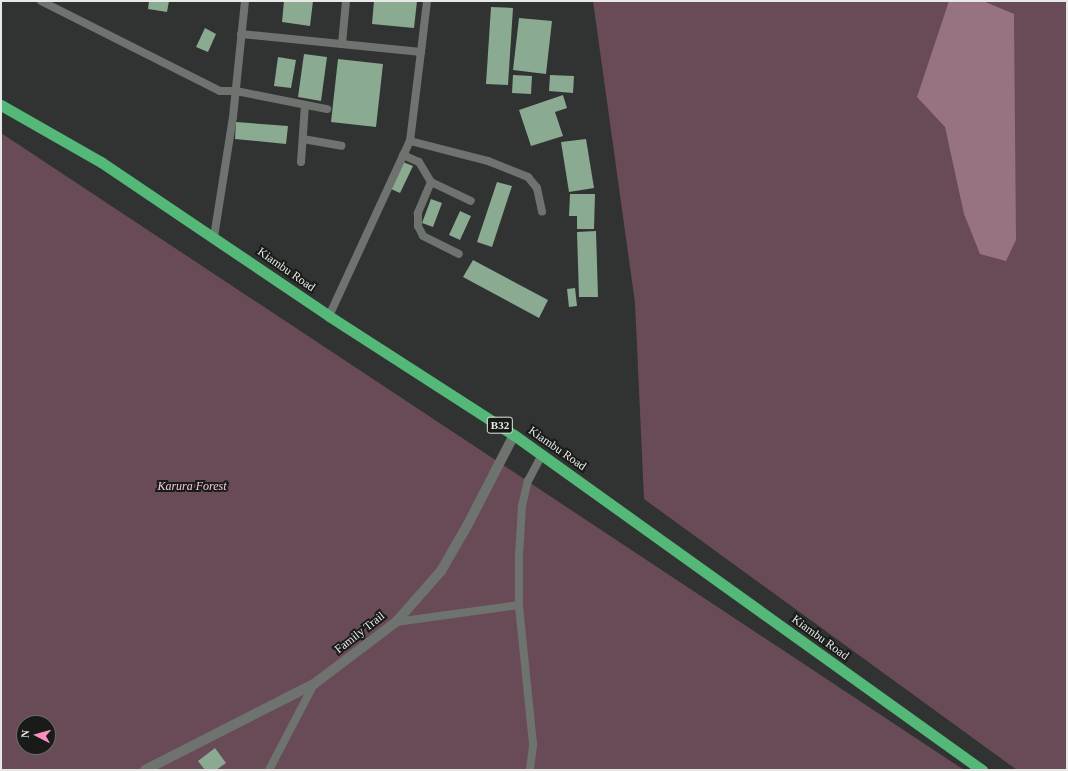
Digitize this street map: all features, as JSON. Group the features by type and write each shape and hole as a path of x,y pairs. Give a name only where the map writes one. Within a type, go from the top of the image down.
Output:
{"highway":[{"name":"Kiambu Road","path":"1,105 101,162 329,316 514,435 982,770"}],"street":[{"name":"Family Trail","path":"145,770 314,684 396,622 441,571 467,526 514,435"}],"lane":[{"path":"41,1 220,91 236,91 326,109"},
{"path":"214,237 236,91 241,34 246,1"},
{"path":"342,44 346,1"},
{"path":"329,316 410,141 427,1"},
{"path":"241,34 421,52"},
{"path":"301,162 305,104"},
{"path":"303,139 341,146"},
{"path":"410,141 488,161 528,177 537,188 542,211"},
{"path":"403,155 419,162 431,182 471,201"},
{"path":"431,182 418,213 418,226 424,236 459,254"},
{"path":"530,770 533,744 518,605 522,506 528,481 542,455"},
{"path":"396,622 518,605"},
{"path":"269,770 314,684"}],"green space":[{"path":"593,1 1067,1 1067,770 1017,770 644,499 635,303"},
{"name":"Karura Forest","path":"1,133 964,770 1,770"}],"shaded area":[{"path":"949,1 983,1 1014,14 1016,240 1006,261 980,254 964,214 945,127 917,97"}],"building":[{"path":"149,1 169,1 167,12 148,9"},
{"path":"284,1 313,1 310,26 282,22"},
{"path":"374,1 417,1 414,28 372,24"},
{"path":"491,7 513,8 508,85 486,84"},
{"path":"519,18 552,21 546,74 513,70"},
{"path":"205,28 216,34 208,52 196,47"},
{"path":"304,54 327,57 321,101 298,97"},
{"path":"278,57 296,60 291,88 274,86"},
{"path":"338,59 383,64 376,127 331,122"},
{"path":"513,75 532,76 531,94 512,93"},
{"path":"550,75 574,76 573,93 549,91"},
{"path":"563,95 567,108 555,112 563,136 531,146 519,110"},
{"path":"236,122 288,126 286,144 235,139"},
{"path":"586,139 594,188 569,192 561,142"},
{"path":"403,162 413,166 400,193 391,189"},
{"path":"497,182 512,186 492,247 477,242"},
{"path":"570,194 595,194 594,229 577,229 577,216 569,216"},
{"path":"431,199 442,203 433,227 422,223"},
{"path":"460,211 471,216 460,240 449,235"},
{"path":"596,231 598,297 579,297 577,232"},
{"path":"473,260 548,300 539,318 463,277"},
{"path":"575,288 577,306 569,307 567,289"},
{"path":"215,748 226,763 216,770 205,770 198,761"}]}
